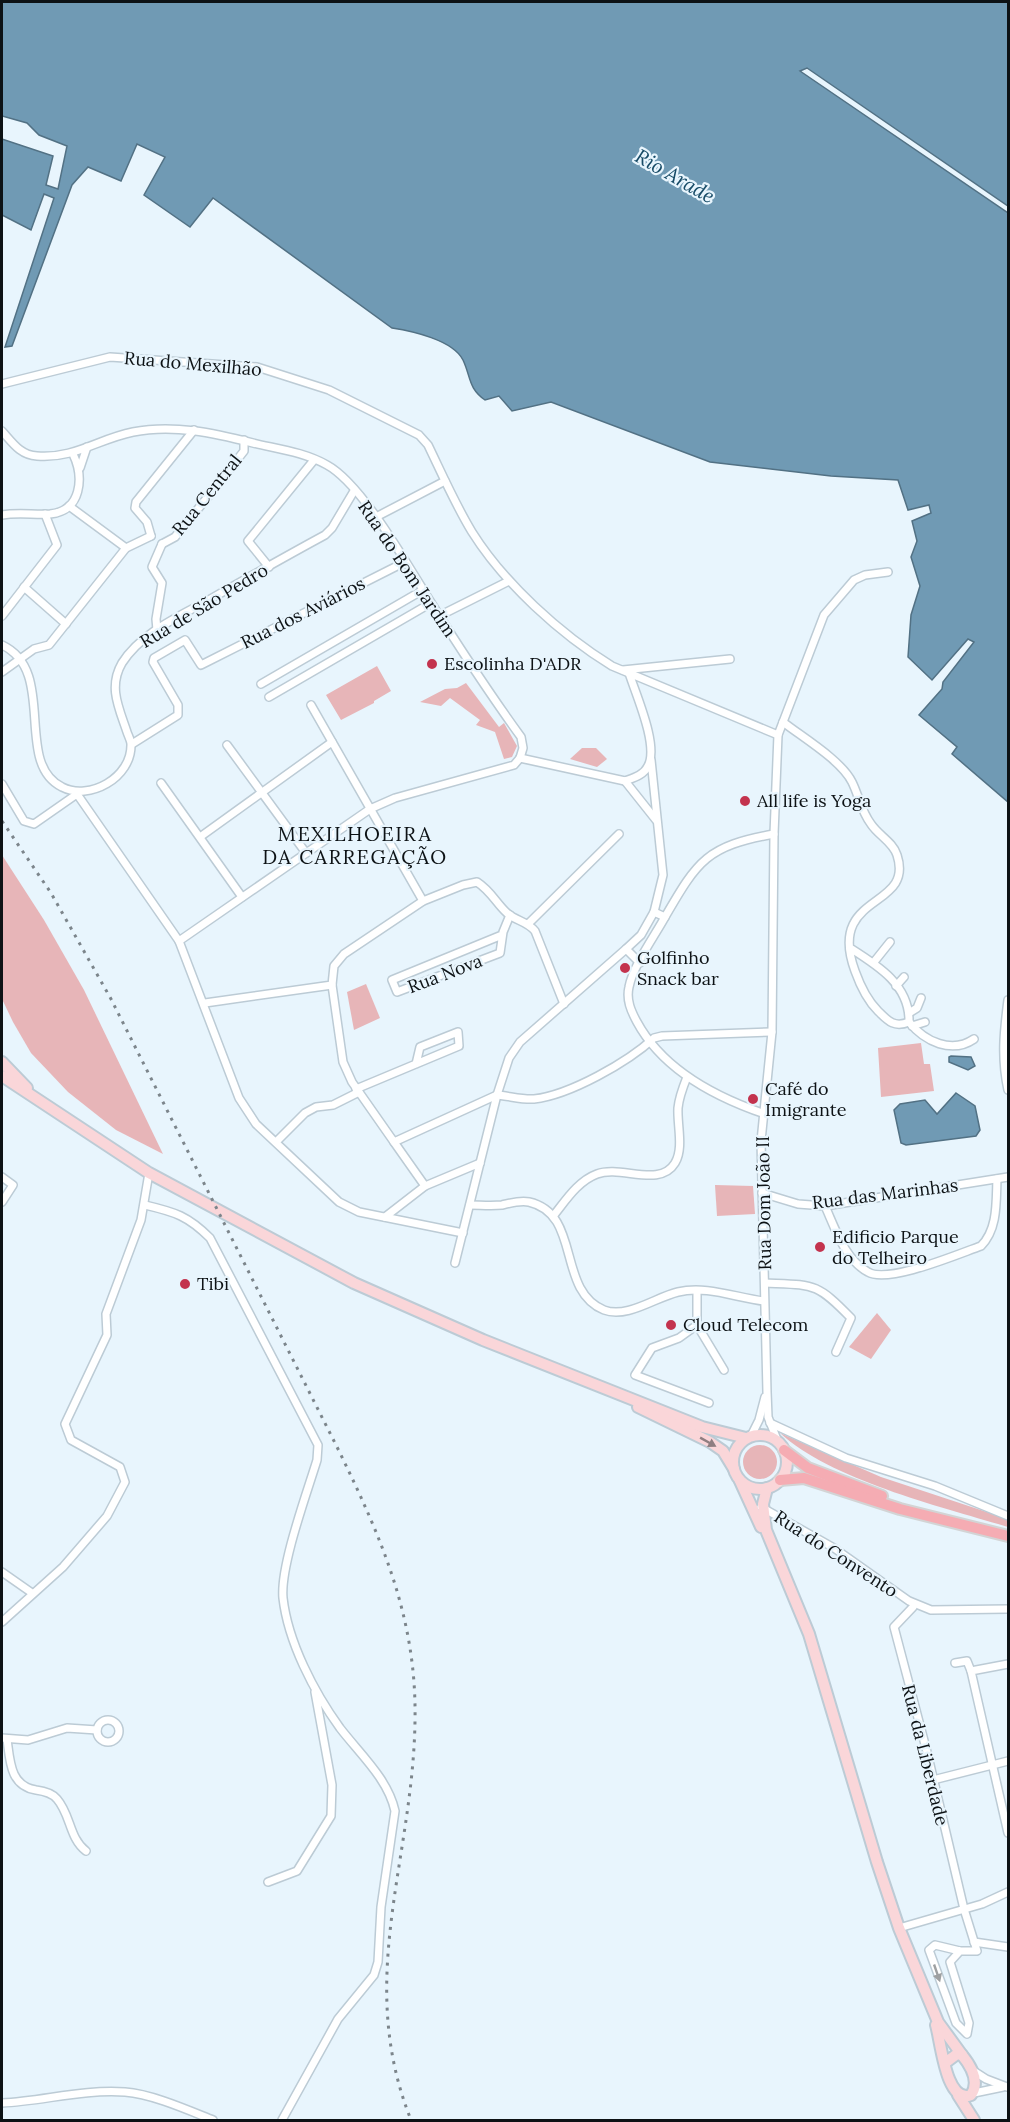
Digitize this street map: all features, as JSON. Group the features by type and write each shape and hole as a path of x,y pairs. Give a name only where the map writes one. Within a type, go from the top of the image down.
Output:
{"main road":[{"path":"2,1062 46,1107"},
{"path":"2,1076 149,1173 354,1283 581,1379 702,1427 749,1437 768,1436 808,1468 968,1525"},
{"path":"581,1379 710,1442 723,1451 758,1507 809,1634 859,1807 899,1928 938,2022 972,2070 973,2094 979,2121"},
{"path":"734,1469 735,1452 749,1437"},
{"path":"780,1480 787,1465 781,1446"},
{"path":"739,1479 752,1488 767,1488 780,1480 804,1478 900,1509 1008,1536"},
{"path":"767,1488 758,1507 764,1535 779,1562"},
{"path":"921,1982 942,2043 948,2078 974,2121"},
{"path":"945,2063 952,2055 962,2055"},
{"path":"958,2095 963,2097 973,2094"}],"street":[{"name":"Rua do Mexilhão","path":"2,384 110,357 257,367 329,390 419,435 428,445 472,532 509,581 587,651 629,674 778,735"},
{"name":"Rua do Bom Jardim","path":"2,430 18,449 26,454 73,454 87,447 134,432 194,430 279,447 328,465 376,517 439,616 521,737 523,748 520,758"},
{"path":"157,630 156,619 162,583 152,567 162,544 151,536 147,522 135,508 136,502 194,430"},
{"name":"Rua Central","path":"162,544 175,537 244,451 244,440"},
{"path":"244,451 255,443"},
{"path":"2,515 45,514 62,511 69,506 78,492 80,468 87,447"},
{"path":"73,454 80,468"},
{"path":"268,567 248,541 314,460"},
{"path":"376,517 445,481"},
{"name":"Rua de São Pedro","path":"132,744 114,693 116,675 132,651 157,630 325,535 332,528 354,491"},
{"path":"69,506 126,548"},
{"path":"2,616 57,545 45,514"},
{"path":"2,672 34,650 50,645 126,548 151,536"},
{"name":"Rua dos Aviários","path":"132,744 178,715 178,705 153,662 154,658 185,640 201,665 405,562"},
{"name":"Rua Dom João II","path":"766,1392 761,1141 772,1032 774,834 778,735 824,615 854,580 865,575 888,573"},
{"path":"439,616 509,581"},
{"path":"24,587 66,624"},
{"path":"261,684 423,590"},
{"path":"268,697 431,603"},
{"path":"2,645 12,650 21,659 30,680 40,760 48,776 59,786 77,794 179,941 205,1003 238,1098 256,1124 339,1202 359,1212 463,1233"},
{"path":"621,670 730,659"},
{"path":"455,1263 497,1095 510,1058 520,1042 641,935 654,912 663,875 656,820 651,742 629,674"},
{"path":"311,705 423,901"},
{"path":"783,722 841,768 852,781 860,805 871,825 892,846 897,856 898,874 894,888 867,906 854,921 848,935 850,948 860,984 872,1005 890,1023 900,1026 925,1022"},
{"path":"200,837 332,742"},
{"path":"2,784 24,822 34,824 77,794 92,790 116,776 126,763 132,744"},
{"path":"227,745 306,853"},
{"path":"179,941 370,809 395,798 514,765 520,758 625,781 639,776 648,767 651,756"},
{"path":"625,781 656,820"},
{"path":"161,783 242,897"},
{"path":"529,923 618,834"},
{"path":"765,1114 735,1104 687,1077 649,1043 628,1001 629,984 664,917 692,873 717,850 736,841 774,834"},
{"path":"425,1185 357,1090 344,1062 332,985 334,966 344,954 423,901 477,882 489,890 510,915 529,923 540,941 564,1004"},
{"path":"654,912 664,917"},
{"name":"Rua Nova","path":"502,934 392,980 397,992 500,953 502,934 510,915"},
{"path":"874,962 890,942"},
{"path":"850,948 889,974 909,1013 910,1024 917,1032 952,1048 964,1046 974,1039"},
{"path":"626,950 640,963"},
{"path":"896,986 904,977"},
{"path":"205,1003 332,985"},
{"path":"909,1013 916,1008 921,999"},
{"path":"1008,999 1003,1041 1004,1068 1008,1089"},
{"path":"276,1142 305,1113 316,1107 333,1106 357,1090 459,1046 458,1032 420,1047 416,1064"},
{"path":"394,1142 497,1095 531,1100 556,1095 606,1070 662,1036 772,1032"},
{"path":"2,1057 46,1107"},
{"path":"554,1215 576,1188 596,1174 623,1171 656,1175 671,1169 679,1154 678,1108 687,1077"},
{"path":"385,1217 425,1185 480,1162"},
{"path":"2,1622 63,1567 107,1516 125,1482 120,1467 71,1440 65,1424 107,1335 106,1314 141,1220 149,1173"},
{"path":"2,1176 13,1185 2,1202"},
{"name":"Rua das Marinhas","path":"762,1193 798,1204 825,1206 1008,1177"},
{"path":"825,1206 846,1249 868,1272 885,1276 981,1246 989,1238 996,1212 997,1179"},
{"path":"470,1205 530,1202 554,1215 559,1223 574,1274 583,1291 604,1310 621,1311 679,1292 697,1291 764,1301"},
{"path":"146,1205 175,1211 186,1217 210,1238 318,1445 317,1460 289,1552 283,1597 294,1640 314,1686 339,1726 392,1796 395,1811 381,1907 378,1962 374,1975 339,2019 282,2121"},
{"path":"765,1283 806,1284 824,1291 851,1318 836,1352"},
{"path":"697,1291 697,1325 724,1370"},
{"path":"697,1325 680,1338 652,1348 635,1375 709,1403"},
{"path":"766,1392 770,1423 781,1446"},
{"path":"749,1437 759,1420 766,1392"},
{"path":"770,1423 846,1458 935,1486 1008,1516"},
{"name":"Rua do Convento","path":"758,1507 834,1548 911,1604 931,1610 1008,1610"},
{"path":"2,1572 32,1593"},
{"name":"Rua da Liberdade","path":"911,1604 894,1627 974,1942"},
{"path":"955,1663 967,1661 971,1671 1008,1833"},
{"path":"971,1671 1008,1664"},
{"path":"268,1882 297,1871 331,1816 332,1785 314,1686"},
{"path":"86,1851 77,1844 58,1799 50,1793 29,1789 14,1776 4,1739 28,1740 67,1728 97,1730"},
{"path":"933,1780 1008,1761"},
{"path":"899,1928 964,1909 1008,1892"},
{"path":"960,1951 950,1962 969,2023 967,2034 956,2023 929,1950 935,1945 960,1951 977,1951 974,1942 1008,1947"},
{"path":"972,2070 986,2079 1008,2087"},
{"path":"973,2094 1008,2087"},
{"path":"3,2104 67,2094 127,2092 177,2106 213,2121"}],"shaded area":[{"path":"377,666 391,691 374,703 341,720 326,695"},
{"path":"466,683 499,727 504,723 517,746 512,757 504,759 495,732 476,725 480,720 450,698 441,706 420,702 445,689 457,688"},
{"path":"582,748 596,748 607,759 597,767 570,759"},
{"path":"2,855 44,920 84,990 163,1154 116,1130 68,1092 31,1053 13,1022 2,999"},
{"path":"366,984 380,1018 354,1030 347,992"},
{"path":"921,1043 924,1064 930,1064 934,1091 881,1097 878,1048"},
{"path":"715,1185 753,1186 755,1214 717,1216"},
{"path":"877,1313 891,1330 871,1359 849,1347"},
{"path":"780,1433 881,1477 1008,1519 1008,1527 920,1501 857,1478 802,1450"},
{"path":"760,1445 772,1450 777,1462 772,1474 760,1479 748,1474 743,1462 748,1450"}],"water":[{"name":"Rio Arade","path":"2,2 1008,2 1008,206 807,68 800,71 1008,213 1008,802 952,754 957,747 919,715 942,689 943,682 974,642 968,639 932,680 908,657 911,615 920,586 911,557 917,541 912,521 931,513 929,505 908,510 898,480 831,476 710,462 551,402 512,411 499,396 485,400 473,387 463,360 450,347 421,334 392,328 213,198 190,227 144,195 165,157 137,144 121,181 88,167 72,185 12,346 5,347 54,198 44,194 31,230 2,215 2,139 53,156 46,185 58,189 67,146 39,135 27,123 2,116"},
{"path":"951,1056 971,1057 975,1066 968,1070 949,1062"},
{"path":"956,1093 975,1106 980,1130 976,1136 906,1145 901,1143 894,1110 900,1104 925,1100 937,1114"}],"railway":[{"path":"2,821 51,893 111,999 338,1449 369,1515 394,1580 410,1648 415,1721 406,1823 391,1920 387,1969 388,2018 395,2068 411,2120"}],"place":[{"name":"Escolinha D'ADR","path":"432,664"},
{"name":"All life is Yoga","path":"745,801"},
{"name":"Golfinho Snack bar","path":"625,968"},
{"name":"Café do Imigrante","path":"753,1099"},
{"name":"Edificio Parque do Telheiro","path":"820,1247"},
{"name":"Tibi","path":"185,1284"},
{"name":"Cloud Telecom","path":"671,1325"}],"district":[{"name":"MEXILHOEIRA DA CARREGAÇÃO","path":"355,846"}]}
